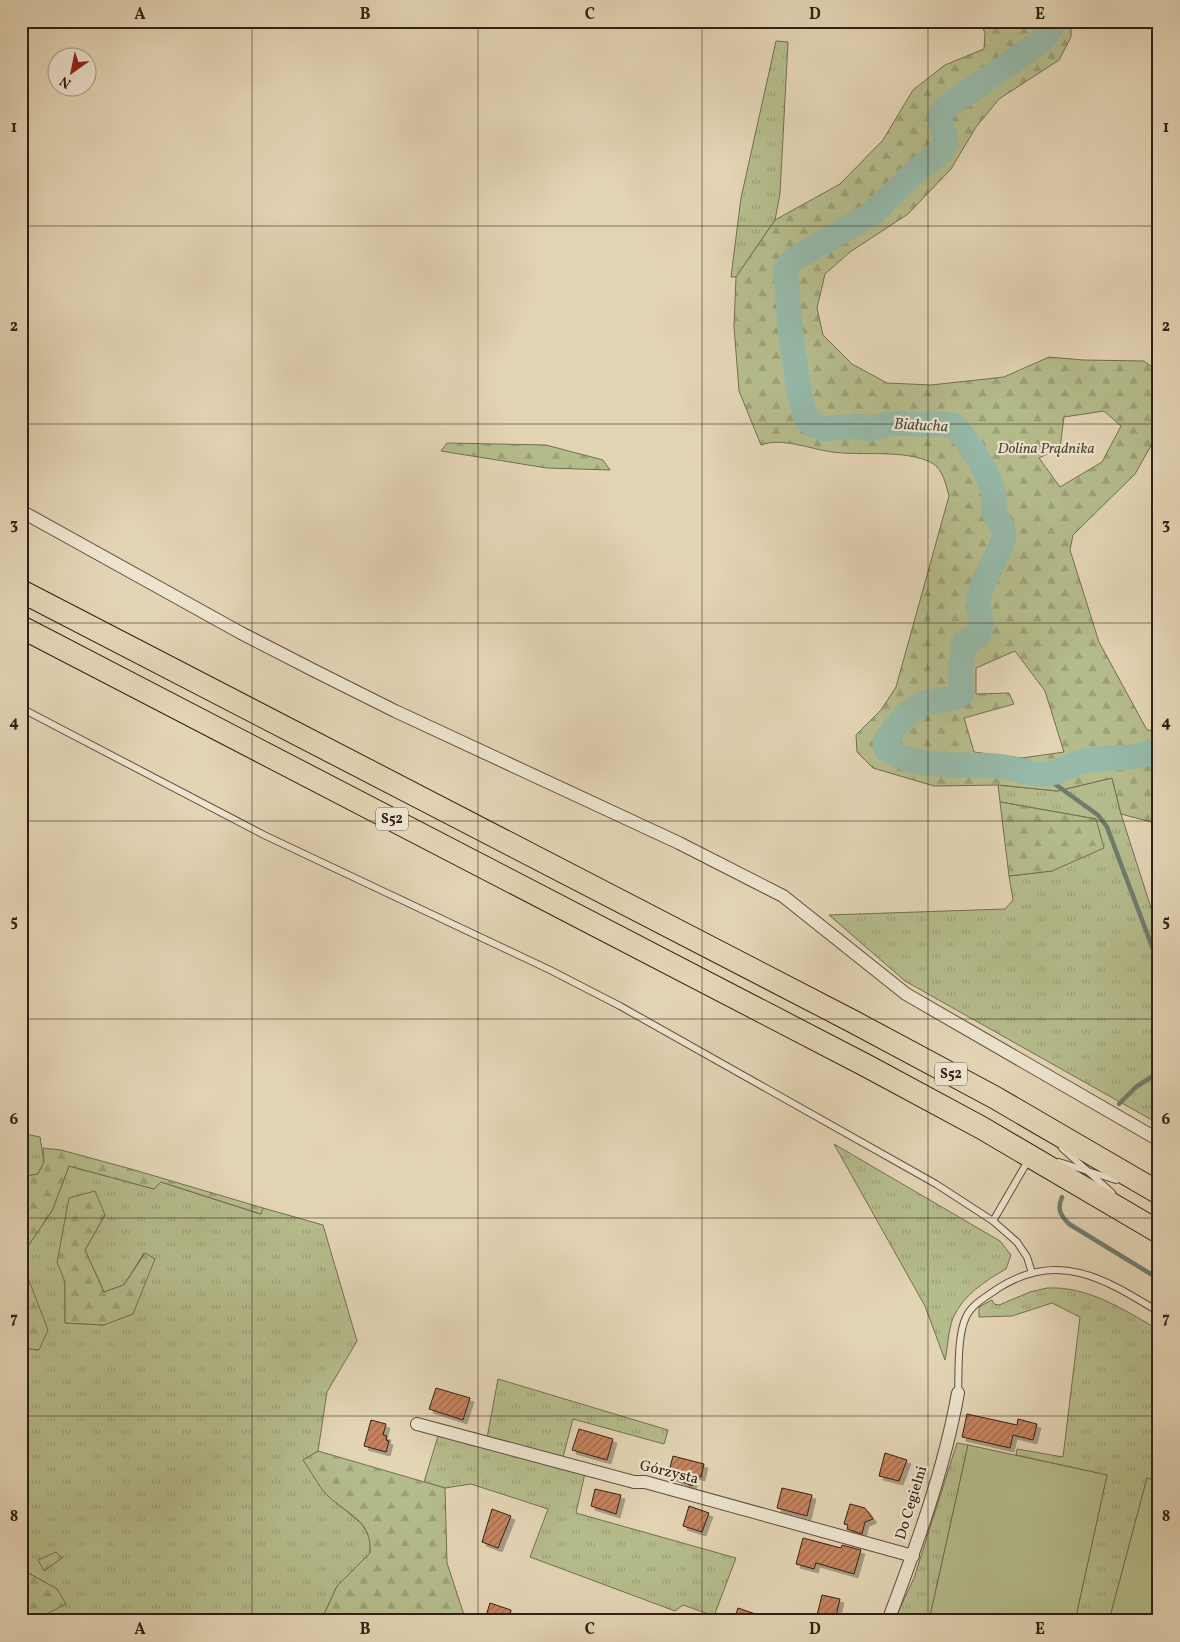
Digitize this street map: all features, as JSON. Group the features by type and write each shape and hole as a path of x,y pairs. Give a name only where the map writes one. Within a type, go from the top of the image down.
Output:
{"highway":[{"name":"S52","path":"21,591 852,1021 1025,1114 1159,1193"},
{"name":"S52","path":"21,627 867,1066 1032,1156 1152,1228"}],"street":[{"path":"21,511 241,633 316,672 395,711 679,843 783,896 906,994 1159,1140"},
{"name":"Do Cegielni","path":"888,1621 913,1556 952,1425 958,1393"},
{"name":"Górzysta","path":"417,1424 634,1482 645,1482 913,1556"}],"lane":[{"path":"21,708 264,835 533,962 620,1006 936,1184 994,1221 1017,1242 1027,1257 1032,1273"},
{"path":"1025,1114 1152,1228"},
{"path":"994,1221 1032,1156 1085,1169 1159,1193"},
{"path":"958,1393 964,1323 969,1312 1000,1287 1032,1273 1055,1270 1089,1274 1117,1286 1159,1312"}],"green space":[{"name":"Dolina Prądnika","path":"980,21 1071,21 1071,37 1059,60 999,99 976,127 951,169 908,214 850,252 825,274 817,308 823,335 852,364 887,383 931,385 1004,377 1049,357 1083,360 1144,361 1159,372 1159,430 1153,442 1135,474 1073,535 1070,550 1099,642 1147,730 1159,731 1159,824 1121,814 1112,778 1057,791 998,785 934,786 873,768 857,752 856,735 881,710 896,687 949,496 945,482 939,469 932,463 909,456 832,452 778,442 761,445 739,391 734,326 736,277 775,220 840,184 883,140 913,90 945,65 984,49 985,33","holes":["1104,411 1121,426 1102,462 1060,487 1039,458 1060,448 1064,417","1015,651 1045,691 1064,752 1022,758 974,752 964,718 1014,704 1009,693 976,694 976,668"]},
{"path":"776,41 788,42 780,194 775,220 736,277 731,277 741,198"},
{"path":"447,443 546,445 603,460 610,470 547,468 441,451"},
{"path":"1112,778 1121,814 1159,933 1159,1124 905,981 829,915 1005,909 1013,900 1009,876 1052,871 1096,819 1000,802 998,785 1057,791"},
{"path":"1000,802 1096,819 1104,848 1052,871 1009,876"},
{"path":"21,1133 40,1137 44,1162 38,1174 21,1177"},
{"path":"834,1144 1000,1241 1011,1255 1006,1269 975,1289 957,1310 950,1328 945,1360 925,1306"},
{"path":"43,1148 61,1150 131,1169 263,1208 261,1214 161,1182 154,1189 69,1166 52,1211 21,1256 21,1177 38,1174 44,1162"},
{"path":"69,1166 154,1189 161,1182 260,1214 263,1208 323,1225 357,1341 327,1392 318,1451 304,1460 327,1495 362,1524 370,1538 370,1553 337,1586 321,1621 42,1621 57,1589 21,1569 21,1348 38,1350 27,1278 21,1285 21,1256 52,1211","holes":["105,1215 85,1250 104,1292 124,1285 144,1253 104,1325 65,1323 65,1282"]},
{"path":"95,1191 105,1215 85,1250 104,1292 124,1285 145,1253 155,1259 133,1314 104,1325 65,1323 65,1282 57,1262 69,1198"},
{"path":"28,1278 48,1330 39,1350 21,1348 21,1285"},
{"path":"1047,1288 1062,1288 1092,1295 1119,1307 1159,1330 1159,1481 1147,1478 1109,1621 1075,1621 1107,1475 1016,1455 1017,1449 1063,1457 1080,1317 1052,1303 1012,1316 979,1317 979,1307 992,1300 994,1304 999,1305 1030,1292"},
{"path":"498,1379 668,1430 664,1444 573,1419 563,1457 487,1438"},
{"path":"439,1433 585,1473 576,1513 736,1558 714,1616 683,1605 675,1611 530,1557 548,1509 471,1484 445,1488 424,1482"},
{"path":"957,1443 968,1445 929,1621 894,1621 914,1578"},
{"path":"968,1445 1107,1475 1075,1621 929,1621"},
{"path":"318,1451 445,1488 447,1563 466,1621 321,1621 337,1586 370,1553 370,1542 363,1526 324,1492 303,1460"},
{"path":"1147,1478 1159,1481 1159,1621 1109,1621"},
{"path":"56,1552 62,1558 44,1571 38,1560"},
{"path":"21,1569 57,1589 66,1604 45,1615 42,1621 21,1621"}],"building":[{"path":"436,1388 470,1398 463,1420 429,1409"},
{"path":"967,1414 1017,1425 1018,1419 1037,1424 1033,1440 1013,1435 1010,1448 962,1437"},
{"path":"371,1420 386,1424 383,1435 387,1436 386,1440 389,1441 386,1452 364,1446"},
{"path":"579,1429 613,1439 607,1460 572,1450"},
{"path":"885,1453 907,1460 899,1481 879,1476"},
{"path":"673,1456 704,1464 701,1477 695,1475 692,1486 668,1475"},
{"path":"782,1488 812,1495 807,1516 777,1508"},
{"path":"595,1489 621,1495 616,1514 591,1506"},
{"path":"850,1504 865,1508 873,1519 865,1522 862,1534 847,1529 848,1525 844,1524"},
{"path":"689,1506 709,1513 702,1532 683,1526"},
{"path":"492,1509 511,1516 498,1548 482,1542"},
{"path":"803,1538 841,1548 842,1545 861,1550 854,1574 816,1563 814,1569 796,1564"},
{"path":"822,1595 840,1599 835,1620 817,1615"},
{"path":"490,1603 511,1610 508,1621 485,1619"},
{"path":"738,1608 770,1619 770,1621 734,1621"}],"waterway":[{"name":"Białucha","path":"1047,21 1050,30 1040,42 944,109 939,118 945,135 945,143 939,153 916,171 872,214 792,260 786,270 790,327 798,385 805,416 813,425 825,429 857,426 871,429 891,423 953,425 971,448 988,479 994,497 994,512 1004,532 999,551 981,590 979,611 982,623 977,637 966,641 960,673 962,693 953,698 926,703 915,708 892,732 885,742 886,749 900,756 930,764 990,765 1041,774 1050,774 1094,759 1141,756 1159,749"},
{"path":"1041,774 1098,815 1107,827 1159,965"},
{"path":"1119,1104 1136,1087 1159,1072"},
{"path":"1062,1197 1060,1212 1069,1224 1159,1279"}]}
